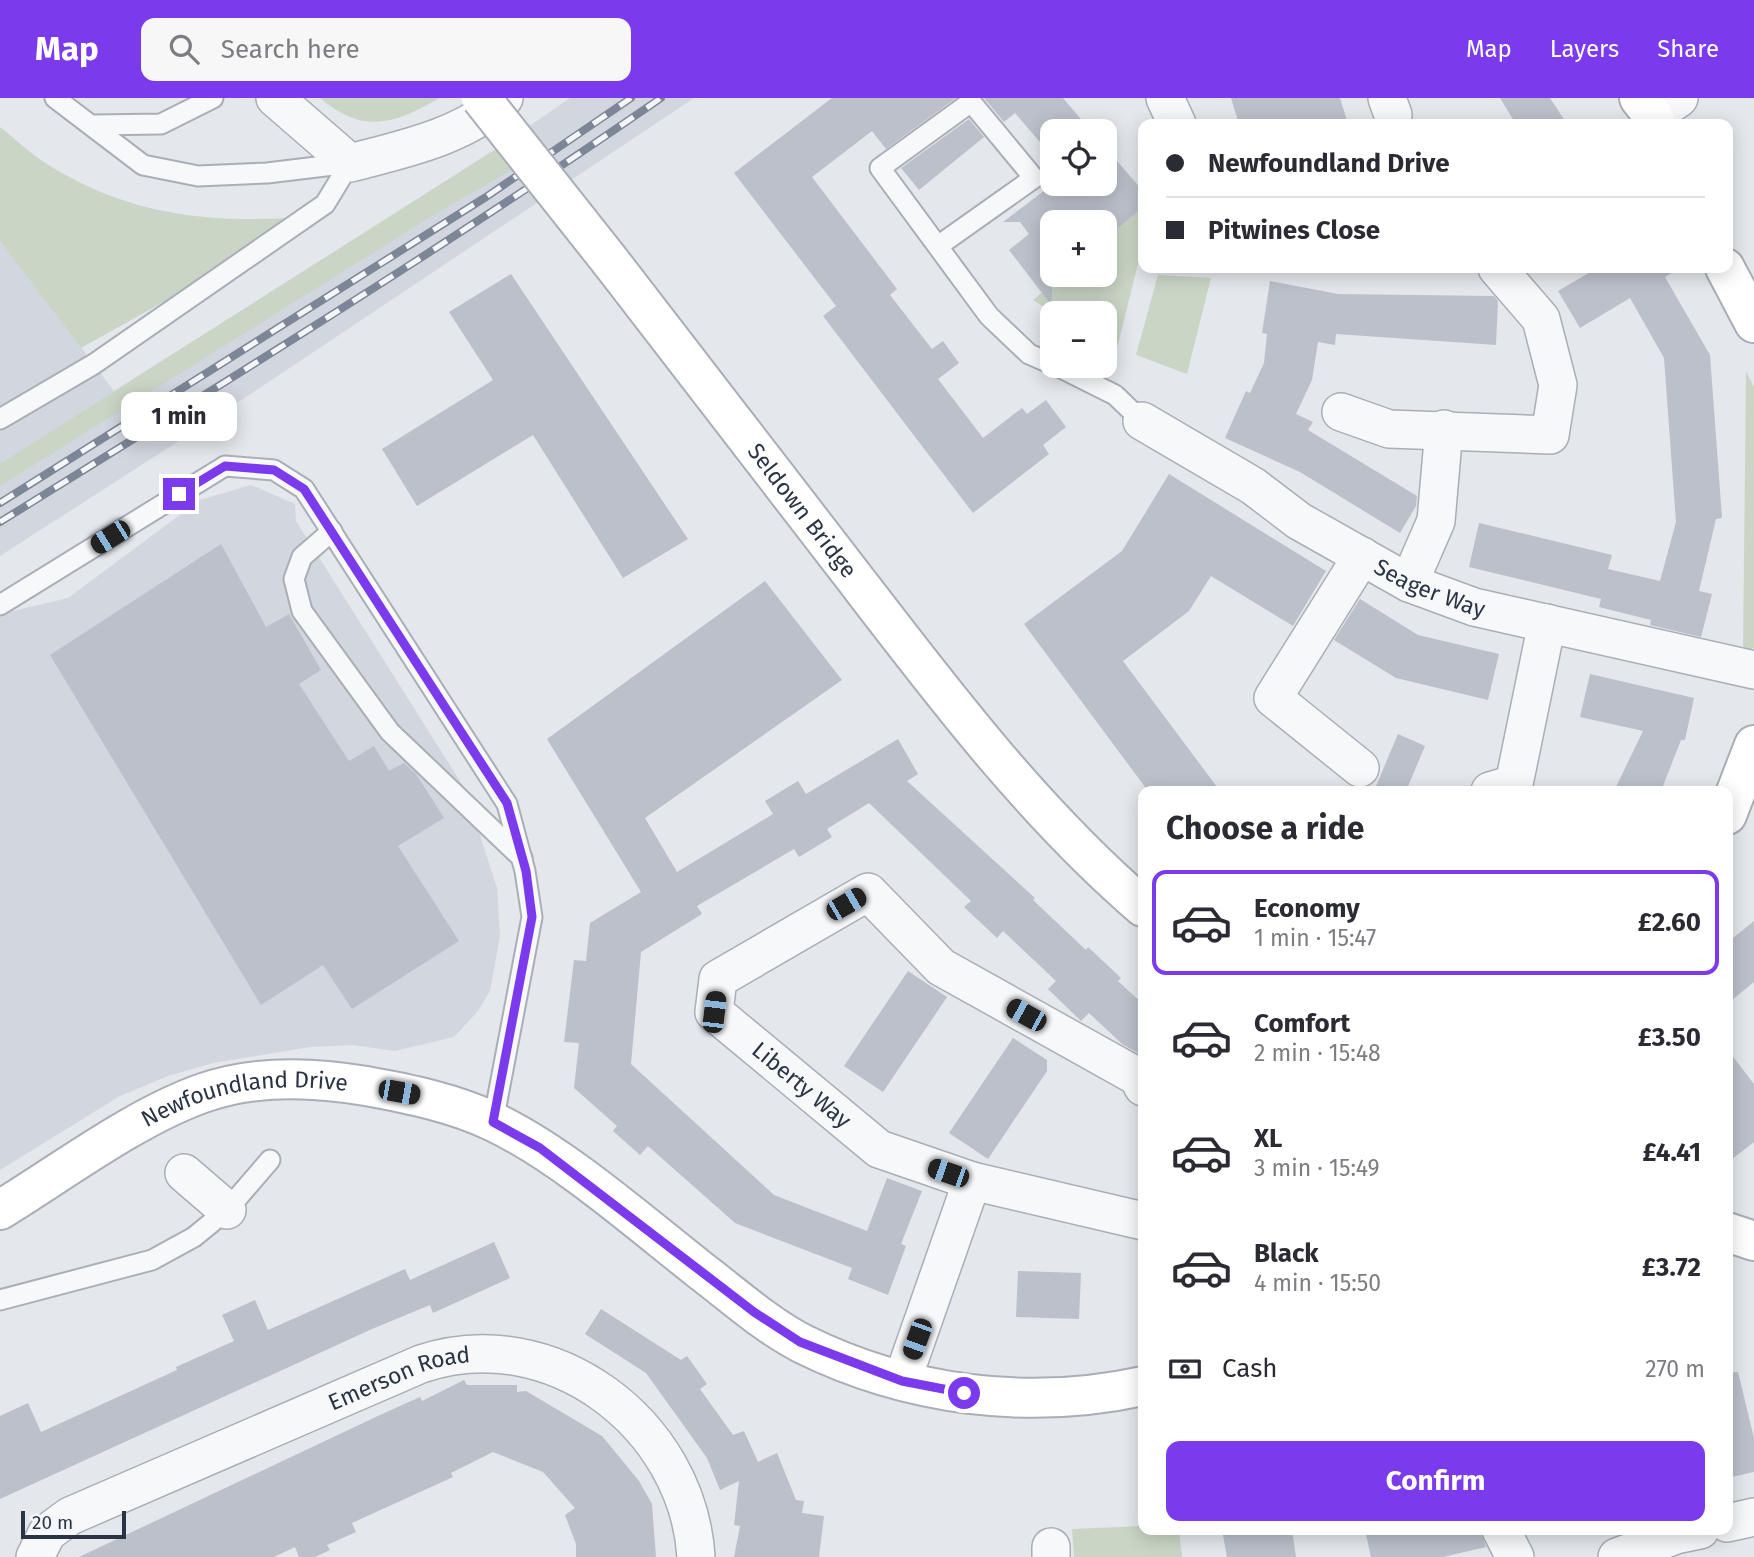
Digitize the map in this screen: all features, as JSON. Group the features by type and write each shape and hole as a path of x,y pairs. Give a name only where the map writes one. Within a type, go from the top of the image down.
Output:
{"street":[{"path":"275,98 350,163 428,142 493,110 504,98"},
{"name":"Seldown Bridge","path":"481,98 997,759 1094,865 1138,904"},
{"path":"1165,98 1175,119"},
{"path":"1342,412 1389,429 1550,435 1558,385 1541,319 1510,273"},
{"path":"1727,273 1754,323"},
{"name":"Seager Way","path":"1142,421 1253,486 1299,521 1409,583 1474,607 1754,670"},
{"path":"1409,583 1436,521 1444,429"},
{"path":"1360,768 1273,698 1362,556"},
{"path":"1507,786 1514,784 1547,623"},
{"path":"1733,799 1754,745"},
{"name":"Liberty Way","path":"1138,1077 941,967 868,892 718,979 714,1012 879,1149 972,1181 1138,1220"},
{"name":"Newfoundland Drive","path":"0,1210 161,1111 205,1093 248,1083 328,1079 423,1096 493,1122 540,1148 754,1312 800,1342 902,1381 945,1391 1052,1399 1106,1394 1138,1387"},
{"path":"184,1173 227,1210"},
{"path":"902,1381 972,1181"},
{"path":"1733,1234 1754,1241"},
{"name":"Emerson Road","path":"35,1557 47,1533 69,1516 421,1364 440,1357 490,1354 546,1363 586,1380 603,1390 641,1426 659,1450 682,1496 696,1557"},
{"path":"1733,1522 1754,1517"},
{"path":"1504,1535 1515,1557"},
{"path":"1617,1557 1685,1535"}],"lane":[{"path":"55,98 94,125 143,165 198,176 267,173 350,163"},
{"path":"94,125 161,124 213,98"},
{"path":"938,246 1034,178 971,102 880,168 989,316 1029,354 1040,358"},
{"path":"3,411 94,364 325,204 350,163"},
{"path":"1081,378 1115,395 1142,421"},
{"path":"0,605 225,466 274,470 304,489 507,803 522,859 532,917 493,1122"},
{"path":"332,531 302,557 294,579 302,611 390,732 522,859"},
{"path":"0,1300 152,1260 194,1237 227,1210 270,1160"}],"shaded area":[{"path":"570,98 694,98 213,419 0,556 0,241 114,391 482,159"},
{"path":"251,485 295,504 296,521 465,789 497,888 500,936 490,991 478,1011 454,1037 395,1051 352,1045 310,1047 213,1063 168,1076 120,1096 0,1170 0,614 68,598 200,500"}],"green space":[{"path":"320,98 439,98 408,114 379,122 350,117"},
{"path":"0,127 34,155 86,186 150,208 215,218 317,216 81,348 0,241"},
{"path":"513,138 530,159 432,216 0,486 0,464"},
{"path":"1138,211 1138,264 1117,348 1117,301 1040,301 1040,305 1033,300 1049,287 1117,287 1117,229"},
{"path":"1158,275 1211,278 1187,374 1136,355"},
{"path":"1746,371 1754,387 1754,648 1743,652"},
{"path":"1138,1526 1138,1535 1180,1535 1182,1557 1074,1557 1072,1529"}],"building":[{"path":"832,98 956,98 886,149 872,131 812,177 897,289 890,295 932,349 943,341 959,363 938,379 983,438 1022,408 1027,414 1046,400 1066,427 1043,445 1049,454 973,513 823,316 836,306 734,173"},
{"path":"984,98 1063,98 1081,119 1040,119 1040,142 1015,113 1004,122"},
{"path":"1231,98 1340,98 1346,119 1237,119"},
{"path":"1500,98 1550,98 1564,119 1513,119"},
{"path":"969,119 984,137 919,190 901,168"},
{"path":"1117,161 1138,185 1138,211 1117,229 1117,210 1040,210 1040,287 1052,287 1052,301 1048,301 1009,250 1029,234 1020,222 1003,222 1040,194 1040,196 1117,196"},
{"path":"1589,273 1672,273 1665,277 1710,355 1722,518 1716,519 1699,591 1712,594 1701,637 1650,625 1651,620 1599,607 1601,599 1469,567 1479,523 1612,555 1608,569 1660,581 1676,522 1664,358 1630,298 1580,328 1558,291"},
{"path":"511,274 688,539 623,578 533,435 417,506 382,449 493,380 449,312"},
{"path":"1270,281 1338,294 1494,296 1498,301 1496,345 1336,334 1335,345 1318,342 1312,380 1296,414 1313,422 1308,430 1417,496 1416,506 1400,533 1300,472 1225,438 1246,391 1250,393 1264,363 1267,334 1262,333"},
{"path":"1169,474 1326,571 1293,626 1211,576 1189,611 1123,661 1216,786 1144,786 1024,624 1122,551"},
{"path":"221,544 266,627 289,614 321,670 299,684 349,761 374,746 389,771 404,763 416,774 444,818 398,846 459,941 352,1009 323,965 261,1005 50,655"},
{"path":"765,581 842,680 645,818 677,872 773,814 765,801 798,781 806,794 898,739 918,774 907,781 1035,898 1033,900 1086,950 1088,947 1121,978 1118,981 1138,999 1138,1053 1122,1044 1089,1013 1081,1021 1048,989 1056,981 1003,931 997,938 964,907 971,901 869,803 827,829 832,837 799,857 794,849 697,906 702,914 641,952 631,1064 774,1195 867,1231 887,1178 922,1191 901,1244 906,1246 888,1295 848,1279 852,1268 735,1223 648,1146 640,1155 613,1131 617,1126 574,1088 579,1043 564,1042 574,960 586,961 590,923 641,892 547,739"},
{"path":"1360,599 1418,635 1499,654 1488,700 1396,678 1334,640"},
{"path":"1590,674 1694,698 1685,740 1681,740 1663,786 1616,786 1643,731 1580,717"},
{"path":"1398,734 1425,746 1408,786 1376,786"},
{"path":"1754,921 1754,982 1733,999 1733,938"},
{"path":"908,971 947,997 883,1092 844,1066"},
{"path":"1013,1038 1047,1060 1047,1071 988,1159 949,1133"},
{"path":"1733,1057 1754,1084 1754,1142 1733,1158"},
{"path":"494,1242 510,1278 433,1313 430,1305 372,1329 0,1499 0,1416 28,1403 41,1432 234,1341 222,1315 255,1300 268,1330 405,1269 410,1280"},
{"path":"1018,1271 1081,1273 1079,1319 1016,1317"},
{"path":"601,1309 681,1360 687,1356 707,1384 700,1389 733,1435 744,1431 758,1462 777,1453 796,1500 804,1501 802,1513 824,1516 819,1557 734,1557 740,1526 734,1525 739,1481 720,1490 707,1458 646,1373 585,1334"},
{"path":"1733,1372 1738,1372 1754,1438 1754,1472 1733,1477"},
{"path":"464,1380 467,1385 517,1385 517,1392 526,1391 602,1436 639,1481 652,1504 656,1557 576,1557 576,1544 565,1515 575,1508 543,1472 493,1452 451,1473 453,1477 352,1523 356,1532 327,1545 330,1550 315,1557 299,1557 295,1547 274,1557 79,1557 380,1415 420,1397 422,1401"},
{"path":"1223,1535 1293,1535 1296,1557 1227,1557"},
{"path":"1366,1535 1482,1535 1486,1547 1443,1557 1371,1557"}],"railway":[{"path":"0,503 486,197 631,98"},
{"path":"0,522 415,261 661,98"}],"route":[{"path":"179,494 225,466 274,470 304,489 507,803 526,871 532,917 493,1122 540,1148 754,1312 800,1342 902,1381 964,1393"}]}
